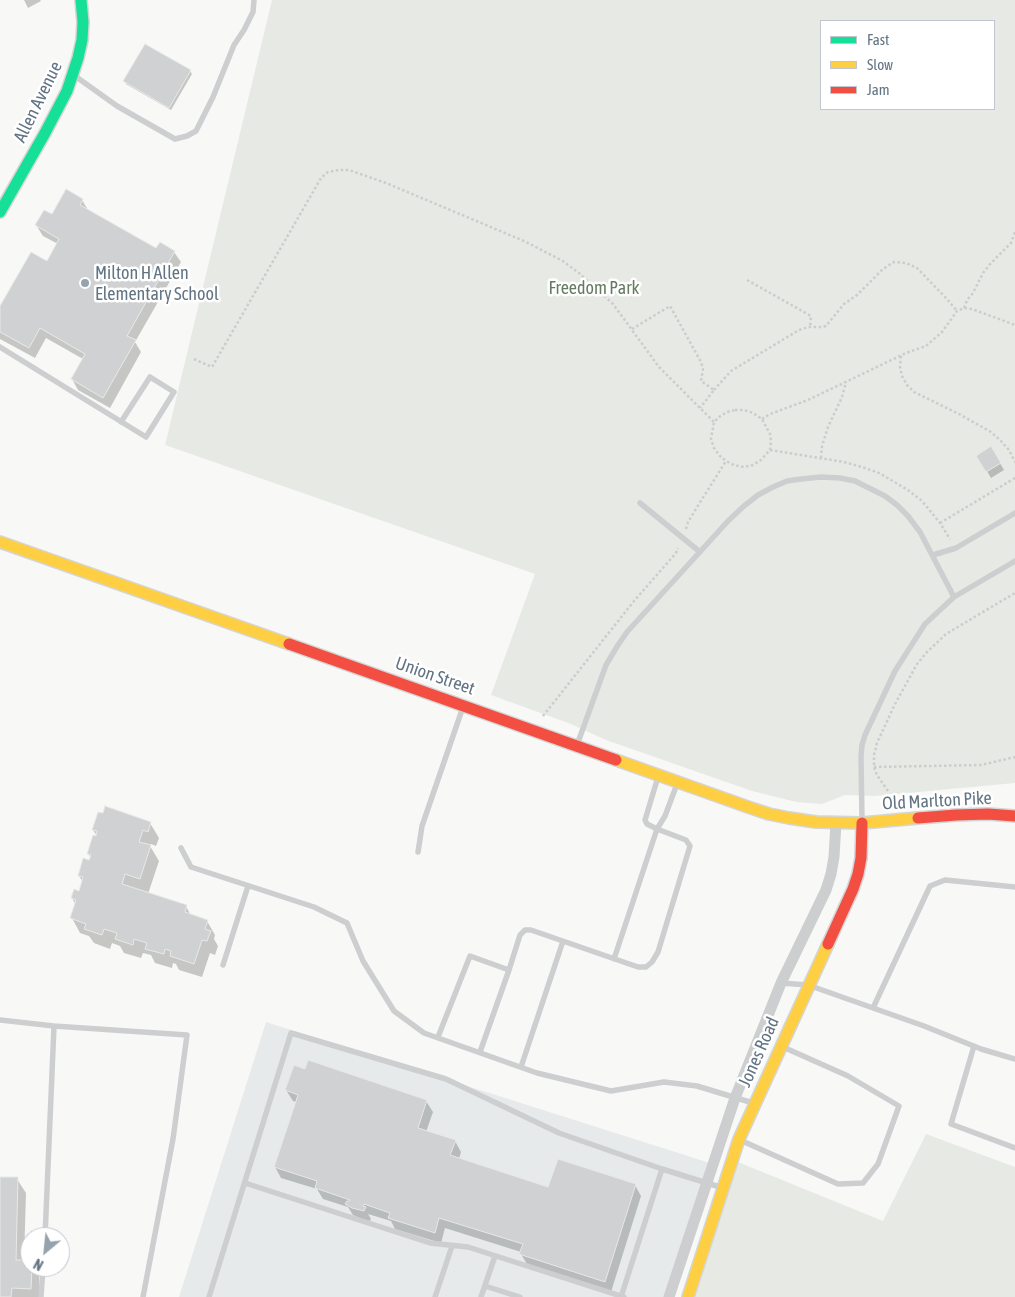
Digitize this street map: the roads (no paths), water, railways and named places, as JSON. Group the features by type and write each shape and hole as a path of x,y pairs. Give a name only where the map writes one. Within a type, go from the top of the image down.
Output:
{"street":[{"name":"Allen Avenue","path":"1,207 45,133 67,91 82,40 81,0"},
{"name":"Union Street","path":"0,542 463,705 748,808 798,819 836,823 862,823"},
{"name":"Old Marlton Pike","path":"862,823 972,814 1015,816"},
{"name":"Jones Road","path":"669,1297 735,1098 781,983 826,890 834,857 836,823"},
{"name":"Jones Road","path":"688,1297 739,1139 808,985 846,908 858,874 861,858 862,823"}],"lane":[{"path":"73,75 117,106 175,139 187,136 196,131 213,98 234,45 253,12 254,0"},
{"path":"0,347 146,437 174,392 150,377 122,422"},
{"path":"577,746 601,678 618,645 644,612 728,521 758,495 774,487 801,479 840,478 855,481 885,496 908,516 920,532 954,597"},
{"path":"640,503 700,552"},
{"path":"933,555 956,548 1015,512"},
{"path":"862,823 862,745 890,680 925,624 954,597 1015,561"},
{"path":"418,852 422,826 463,705"},
{"path":"480,1052 520,935 525,930 531,930 638,967 646,967 652,962 658,952 690,846 686,840 657,829 647,824 645,820 659,776"},
{"path":"614,959 657,829 665,816 678,782"},
{"path":"181,848 191,867 314,907 347,923 363,961 394,1011 424,1033 521,1067 611,1091 664,1082 697,1086 755,1104"},
{"path":"873,1008 930,886 945,880 1015,887"},
{"path":"223,965 248,886"},
{"path":"521,1067 563,941"},
{"path":"438,1038 470,956 509,970"},
{"path":"781,983 808,985 924,1026 974,1046 1015,1059"},
{"path":"0,1020 54,1026 187,1035 173,1139 143,1297"},
{"path":"44,1227 54,1026"},
{"path":"209,1297 291,1033 446,1079 559,1133 723,1188"},
{"path":"739,1139 838,1184 863,1183 878,1164 899,1106 848,1076 781,1046"},
{"path":"974,1046 951,1124 1015,1148"},
{"path":"245,1183 430,1244 468,1247 622,1297 662,1169"},
{"path":"435,1297 452,1246"},
{"path":"481,1297 495,1256"},
{"path":"41,1297 42,1277"},
{"path":"485,1286 520,1297"}],"place":[{"name":"Milton H Allen Elementary School","path":"85,283"}],"park label":[{"name":"Freedom Park","path":"594,288"}]}
